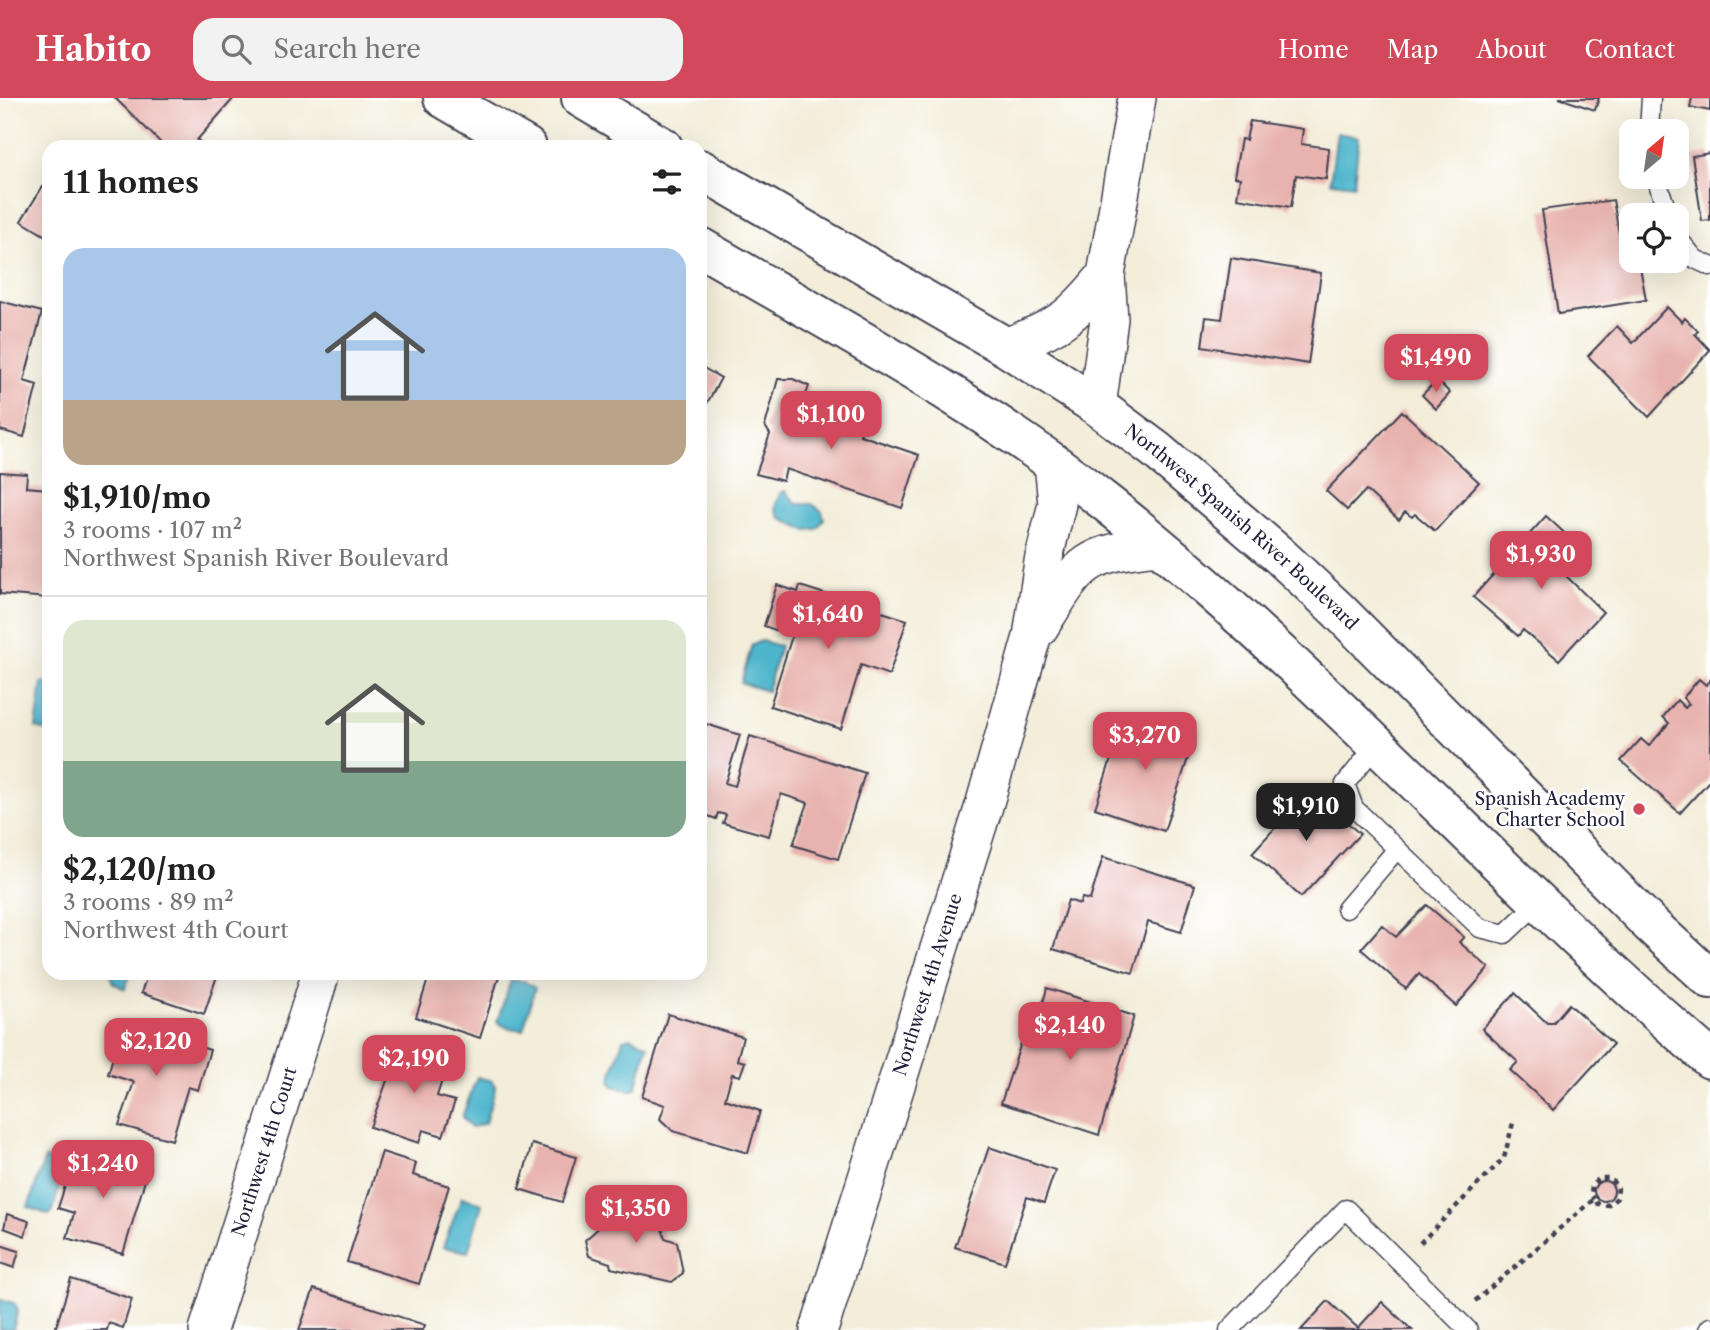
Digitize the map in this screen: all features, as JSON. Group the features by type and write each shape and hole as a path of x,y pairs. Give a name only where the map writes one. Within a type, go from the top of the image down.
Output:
{"main road":[{"path":"443,98 515,140"},
{"path":"581,98 651,140"},
{"name":"Northwest Spanish River Boulevard","path":"707,173 1006,347 1097,406 1214,498 1338,608 1650,924 1710,979"},
{"path":"707,251 935,385 1054,462 1159,545 1233,609 1637,994 1710,1059"}],"street":[{"path":"1097,406 1109,319 1107,275 1138,98"},
{"path":"1006,347 1055,327 1070,317 1107,275"},
{"name":"Northwest 4th Avenue","path":"819,1330 984,806 1032,638 1043,562 1057,504 1054,462"},
{"name":"Northwest 4th Avenue","path":"1032,638 1083,566 1097,556 1159,545"},
{"name":"Northwest 4th Court","path":"208,1330 319,980"}],"lane":[{"path":"1650,119 1651,98"},
{"path":"1689,252 1695,259 1710,266"},
{"path":"1377,744 1345,784 1354,808 1480,928 1505,934 1541,901"},
{"path":"1346,909 1397,849"},
{"path":"1229,1330 1346,1209 1462,1324"}],"path":[{"path":"1400,1263 1504,1158 1514,1119"},
{"path":"1600,1178 1610,1178 1618,1188 1617,1198 1609,1205 1598,1204 1594,1199 1591,1195 1592,1185 1600,1178"},
{"path":"1462,1324 1594,1199"}],"water":[{"path":"1337,133 1359,137 1354,185 1330,182"},
{"path":"785,491 797,504 812,504 822,511 824,519 817,529 805,530 779,517 775,507 780,493"},
{"path":"762,641 780,646 767,691 741,683 752,644"},
{"path":"42,683 42,730 36,728"},
{"path":"112,980 128,980 125,989"},
{"path":"511,980 524,981 535,988 523,1030 508,1028 497,1022"},
{"path":"630,1037 648,1045 636,1088 631,1091 613,1086 610,1080 623,1039"},
{"path":"477,1077 492,1081 496,1086 485,1123 471,1128 462,1117"},
{"path":"45,1158 64,1165 53,1211 49,1215 28,1207"},
{"path":"462,1197 482,1204 468,1252 443,1247"},
{"path":"0,1299 14,1303 18,1309 13,1330 0,1330"}],"building":[{"path":"115,98 234,98 197,140 158,140"},
{"path":"1559,98 1599,98 1595,110"},
{"path":"1692,98 1710,98 1710,111 1690,107"},
{"path":"1250,121 1303,129 1301,144 1329,148 1326,179 1296,175 1291,207 1237,198 1240,178 1234,177 1241,139 1246,140"},
{"path":"1710,153 1710,220 1702,221 1692,156"},
{"path":"42,188 42,234 21,221"},
{"path":"1613,200 1619,233 1619,273 1641,273 1646,300 1558,314 1542,210"},
{"path":"1231,258 1321,273 1308,364 1202,346 1206,317 1222,319"},
{"path":"0,301 42,312 24,381 37,385 24,437 0,430"},
{"path":"1667,307 1682,322 1685,318 1698,331 1695,334 1710,350 1649,417 1588,356 1617,326 1633,343"},
{"path":"707,370 721,378 707,403"},
{"path":"778,379 793,379 809,386 800,412 862,429 860,435 919,455 902,508 786,469 783,481 756,474 770,434 765,426"},
{"path":"1437,380 1450,393 1436,409 1422,395"},
{"path":"1402,411 1479,482 1435,531 1415,514 1412,517 1405,512 1399,520 1366,490 1347,510 1326,491"},
{"path":"0,472 27,474 26,487 42,488 42,598 0,594"},
{"path":"1546,516 1584,551 1564,574 1603,612 1559,660 1523,630 1518,636 1473,597"},
{"path":"777,585 798,592 800,586 907,620 889,675 861,665 841,729 770,706 792,636 764,626"},
{"path":"1699,679 1706,685 1710,680 1710,780 1680,813 1621,761 1641,739 1649,746 1669,723 1663,717 1677,700 1685,708 1689,704 1683,698"},
{"path":"1126,714 1195,737 1164,831 1095,808"},
{"path":"707,724 740,735 725,783 735,786 750,736 865,773 838,859 793,845 808,803 781,794 769,836 723,823 726,815 718,813 716,819 707,816"},
{"path":"1310,790 1360,834 1301,897 1252,853"},
{"path":"1103,857 1195,885 1181,932 1148,922 1133,973 1053,949 1068,900 1080,904 1082,898 1090,900"},
{"path":"1427,905 1464,937 1459,942 1489,968 1456,1006 1419,974 1406,989 1361,949 1382,925 1396,937"},
{"path":"146,980 216,980 204,1014 141,993"},
{"path":"428,980 498,980 480,1038 416,1017"},
{"path":"1047,988 1134,1016 1099,1135 1001,1103 1021,1043 1031,1047"},
{"path":"1515,993 1547,1023 1553,1023 1569,1004 1613,1044 1553,1110 1510,1070 1518,1062 1482,1029"},
{"path":"668,1014 743,1037 737,1060 745,1062 740,1076 732,1074 725,1099 760,1111 748,1153 673,1131 660,1119 665,1105 642,1097"},
{"path":"123,1023 210,1050 198,1090 188,1087 172,1140 119,1125 134,1082 108,1074"},
{"path":"402,1040 450,1055 437,1096 455,1101 443,1136 423,1130 419,1143 370,1127"},
{"path":"532,1144 576,1157 562,1202 519,1189"},
{"path":"989,1147 1055,1170 1044,1203 1027,1197 1005,1263 955,1247"},
{"path":"94,1151 149,1167 123,1254 67,1238 74,1213 58,1208 73,1161 89,1165"},
{"path":"382,1152 416,1163 413,1175 449,1186 419,1284 347,1262"},
{"path":"1600,1181 1608,1181 1614,1191 1608,1201 1600,1201 1594,1195 1594,1187"},
{"path":"629,1201 644,1206 647,1220 661,1225 665,1238 677,1242 683,1273 672,1282 611,1268 610,1263 589,1256 585,1240"},
{"path":"7,1214 29,1221 25,1236 4,1228"},
{"path":"0,1245 19,1251 14,1268 0,1263"},
{"path":"71,1279 132,1299 123,1328 109,1323 107,1330 55,1330"},
{"path":"314,1289 425,1325 423,1330 299,1330"},
{"path":"1328,1301 1358,1328 1382,1302 1412,1330 1301,1330"}],"place":[{"name":"Spanish Academy Charter School","path":"1639,809"}]}
